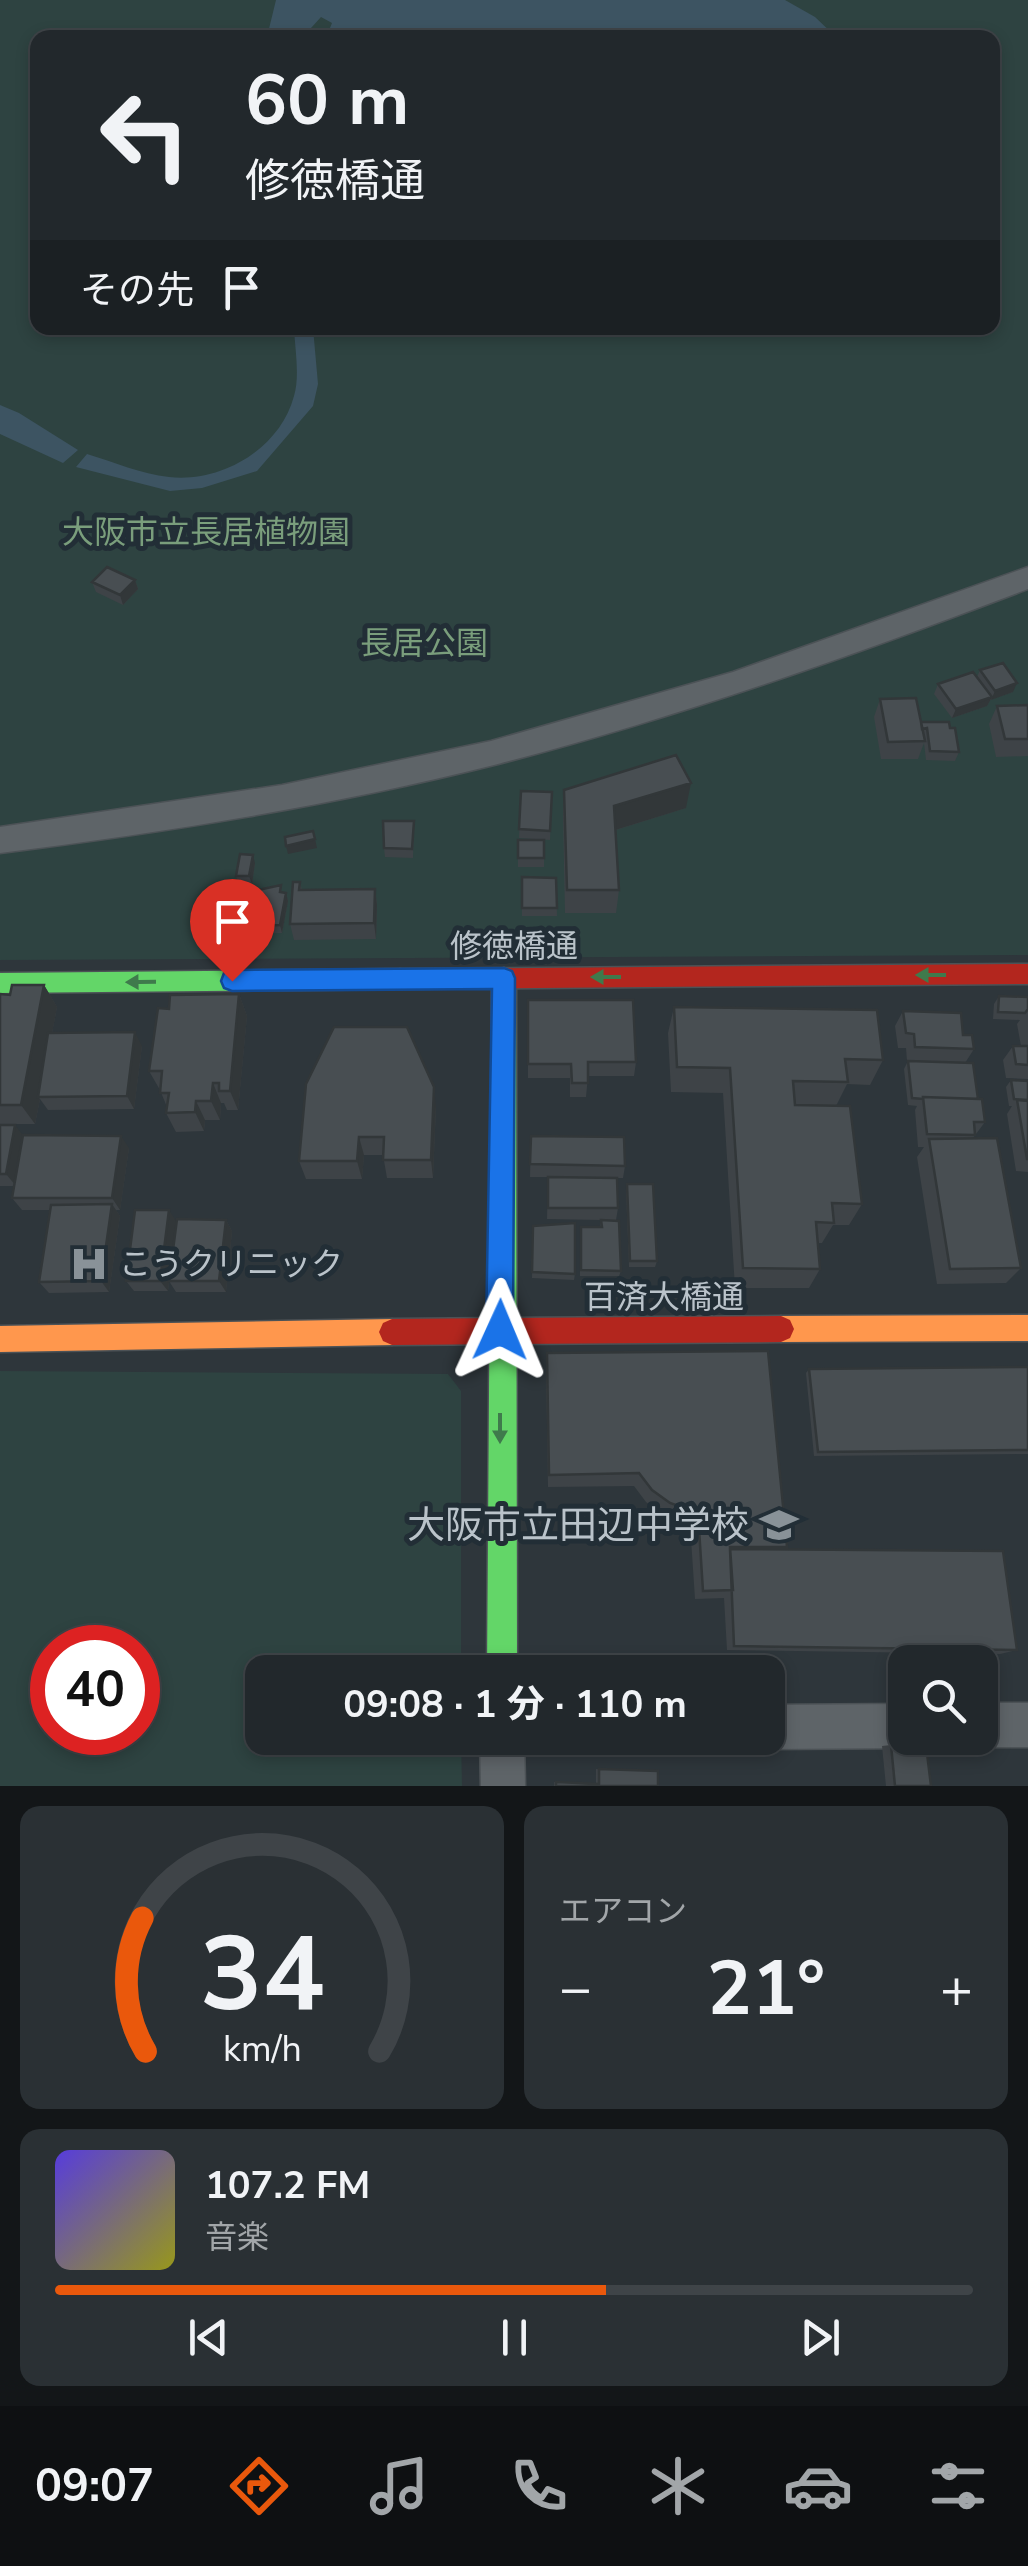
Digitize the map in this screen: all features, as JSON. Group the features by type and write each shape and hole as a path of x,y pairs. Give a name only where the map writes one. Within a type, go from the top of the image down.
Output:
{"street":[{"path":"0,840 112,827 360,783 514,747 782,667 1028,578"},
{"name":"修徳橋通","path":"0,983 1028,974"},
{"path":"502,1655 504,978"},
{"name":"百済大橋通","path":"0,1339 500,1330 1028,1328"},
{"path":"998,1725 1028,1724"},
{"path":"785,1727 888,1726"},
{"path":"502,1755 502,1786"}],"green space":[{"name":"長居公園","path":"0,0 1028,0 1028,955 0,960"},
{"path":"0,1371 448,1374 461,1391 461,1655 245,1655 245,1755 461,1755 462,1786 0,1786"}],"water":[{"path":"276,0 785,0 829,30 329,30 332,23 321,17 311,30 269,30"},
{"path":"294,335 314,335 318,384 313,406 257,471 202,488 170,491 76,467 87,454 169,477 189,477 228,468 262,447 276,432 294,396"},
{"path":"0,405 78,450 63,463 0,434"}],"building":[{"path":"107,567 135,580 120,595 92,582"},
{"path":"1003,663 1017,683 995,691 980,670"},
{"path":"973,672 992,697 956,709 938,684"},
{"path":"916,698 925,741 888,742 880,699"},
{"path":"1028,705 1028,739 1005,739 997,706"},
{"path":"921,722 949,722 950,728 955,728 959,752 930,751 927,728 922,729"},
{"path":"676,755 691,783 614,806 619,890 567,890 564,790"},
{"path":"521,791 552,792 550,831 519,829"},
{"path":"383,821 414,821 412,849 384,848"},
{"path":"313,831 315,839 286,846 285,837"},
{"path":"518,840 544,840 544,858 518,858"},
{"path":"240,854 253,855 249,876 236,876"},
{"path":"522,877 556,878 557,908 522,908"},
{"path":"293,882 300,882 299,890 375,889 374,923 290,924"},
{"path":"281,885 280,892 286,893 280,925 254,926 258,890"},
{"path":"237,891 252,892 252,917 232,918"},
{"path":"12,985 44,985 21,1105 0,1105 0,994 10,995"},
{"path":"239,994 230,1091 219,1091 219,1083 213,1083 211,1101 196,1101 195,1112 166,1113 169,1093 160,1093 162,1071 149,1071 158,1008 169,1009 170,995"},
{"path":"999,996 1028,997 1028,1009 1025,1013 998,1012"},
{"path":"528,1000 633,1000 636,1062 588,1062 588,1083 572,1083 571,1064 528,1064"},
{"path":"674,1007 877,1010 883,1060 845,1059 848,1082 793,1081 795,1105 850,1106 862,1204 832,1203 834,1223 816,1222 820,1269 743,1268 730,1068 677,1067"},
{"path":"903,1011 961,1013 963,1035 972,1035 974,1049 915,1047 914,1034 906,1033"},
{"path":"334,1027 407,1027 434,1087 431,1160 383,1160 384,1137 359,1137 357,1161 299,1161 306,1084"},
{"path":"135,1032 127,1096 38,1097 48,1033"},
{"path":"1013,1046 1028,1046 1028,1065 1016,1064"},
{"path":"908,1061 973,1063 978,1099 912,1098"},
{"path":"1011,1080 1028,1081 1028,1100 1014,1099"},
{"path":"923,1097 982,1099 985,1122 974,1122 975,1135 927,1134"},
{"path":"1017,1100 1028,1101 1028,1159 1027,1159"},
{"path":"0,1125 15,1125 6,1174 0,1174"},
{"path":"23,1135 121,1136 112,1198 12,1198"},
{"path":"531,1136 624,1137 625,1166 530,1164"},
{"path":"997,1138 1021,1268 950,1269 929,1139"},
{"path":"548,1177 617,1178 618,1208 548,1208"},
{"path":"627,1184 653,1184 657,1261 630,1261"},
{"path":"112,1204 101,1281 39,1282 51,1205"},
{"path":"135,1210 169,1210 160,1281 126,1281"},
{"path":"177,1219 226,1220 219,1281 169,1281"},
{"path":"601,1220 619,1221 621,1271 581,1270 581,1227 602,1227"},
{"path":"575,1223 575,1274 532,1272 533,1226"},
{"path":"768,1351 787,1547 730,1547 733,1590 703,1591 698,1513 670,1503 652,1490 639,1473 549,1475 547,1353"},
{"path":"1028,1367 1028,1450 818,1452 809,1369"},
{"path":"730,1549 1003,1551 1017,1650 998,1650 998,1645 734,1646"},
{"path":"892,1755 927,1755 931,1786 895,1786"},
{"path":"599,1769 658,1771 658,1786 556,1786 556,1782 599,1784"}],"traffic: fast":[{"path":"502,1655 504,978"},
{"path":"0,983 400,979"}],"traffic: slow":[{"path":"781,1329 1028,1328"},
{"path":"0,1339 392,1332"}],"traffic: jam":[{"path":"400,979 1028,974"},
{"path":"392,1332 781,1329"}],"place":[{"name":"こうクリニック","path":"89,1264"},
{"name":"大阪市立田辺中学校","path":"779,1525"}],"route":[{"path":"232,981 504,978 500,1330"}],"park label":[{"name":"大阪市立長居植物園","path":"206,532"}]}
